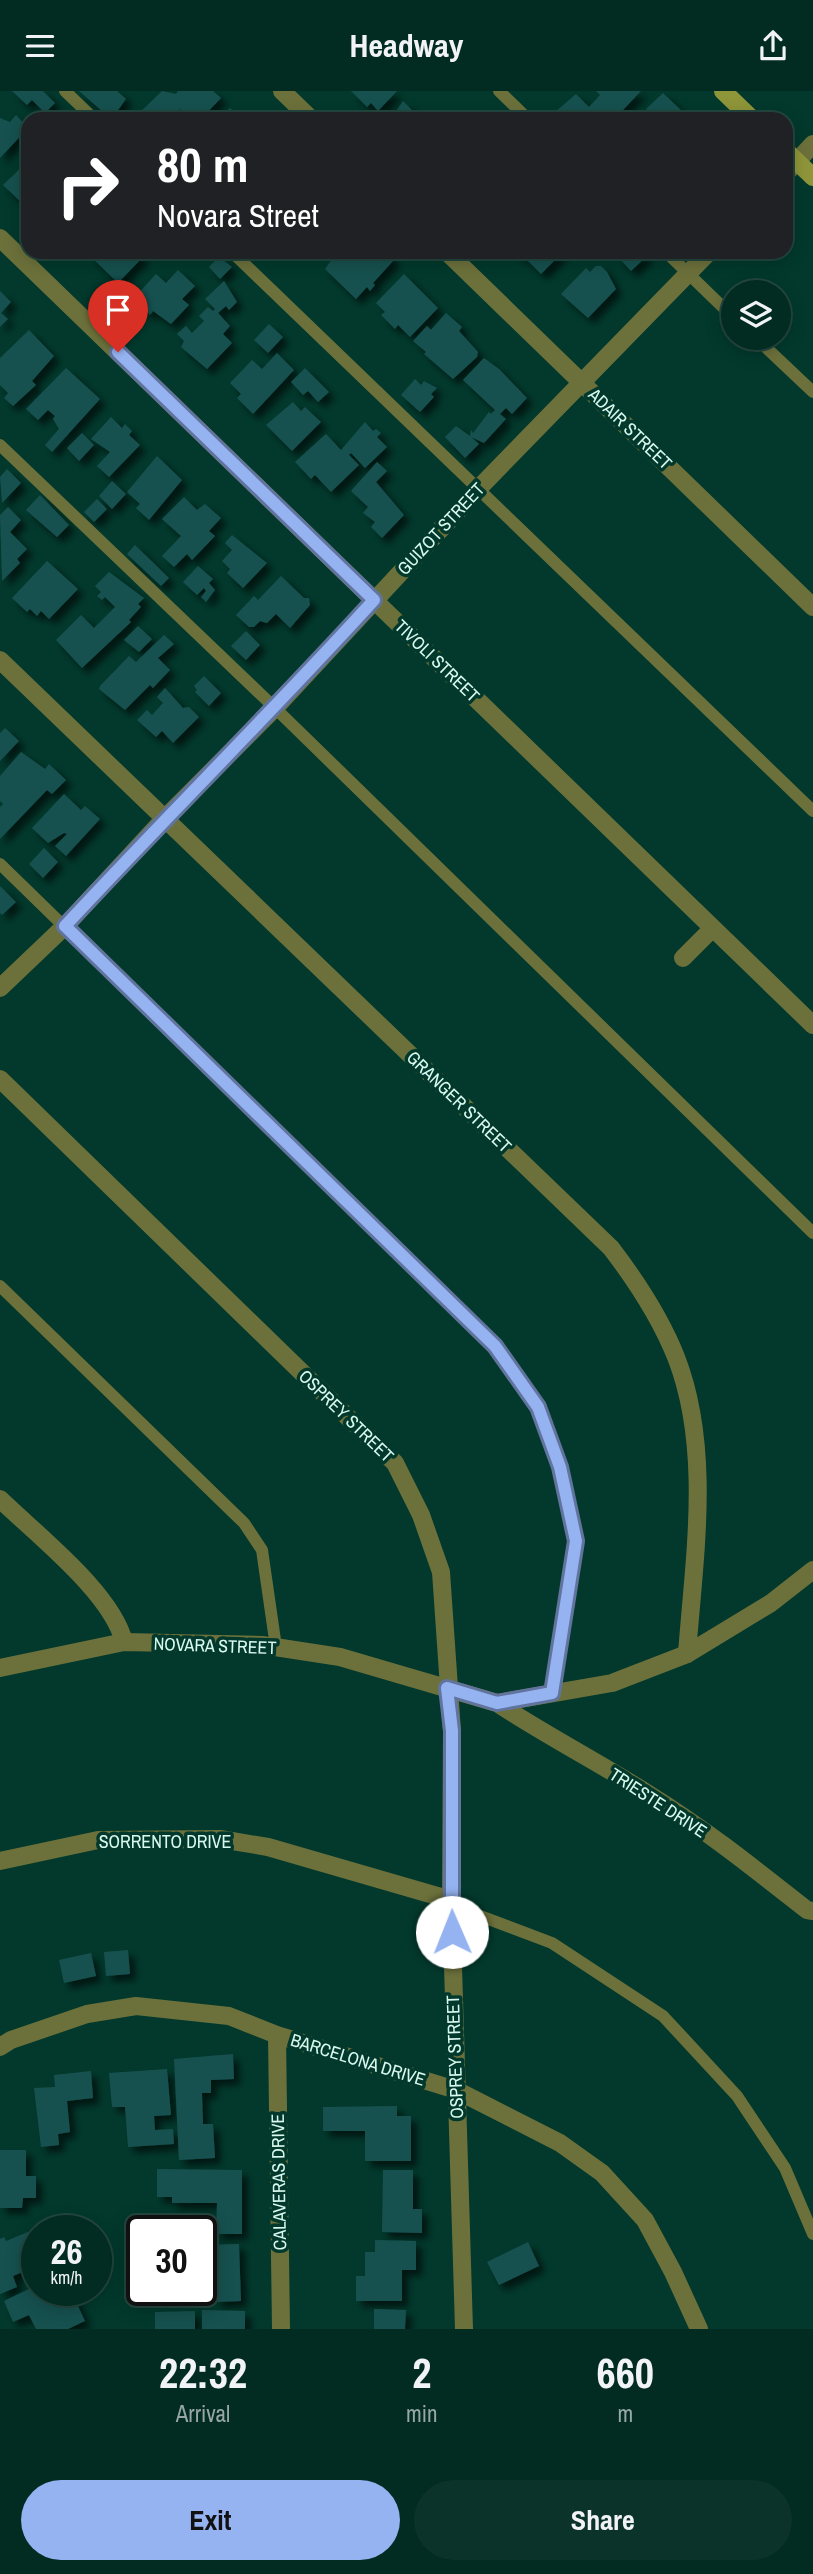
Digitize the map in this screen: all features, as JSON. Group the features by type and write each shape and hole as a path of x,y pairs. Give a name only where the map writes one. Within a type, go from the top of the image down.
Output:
{"main road":[{"path":"723,91 745,112"},
{"path":"793,164 813,177"}],"street":[{"path":"282,91 304,112"},
{"path":"793,159 813,144"},
{"name":"TIVOLI STREET","path":"0,238 21,258"},
{"name":"TIVOLI STREET","path":"22,259 813,1025"},
{"name":"ADAIR STREET","path":"454,259 813,607"},
{"name":"GUIZOT STREET","path":"0,988 65,926 164,818 275,708 478,489 702,259"},
{"name":"GRANGER STREET","path":"0,660 601,1238 638,1284 677,1360 690,1410 697,1465 687,1654"},
{"path":"683,958 713,928"},
{"name":"OSPREY STREET","path":"0,1079 395,1463 421,1515 441,1572 452,1731 451,1903 464,2329"},
{"path":"0,1499 106,1602 120,1624 124,1642"},
{"name":"NOVARA STREET","path":"0,1668 124,1642 276,1647 340,1657 497,1703 611,1683 687,1654 771,1603 813,1570"},
{"name":"TRIESTE DRIVE","path":"497,1703 553,1740 650,1795 734,1853 807,1910 813,1910"},
{"name":"SORRENTO DRIVE","path":"0,1861 98,1840 220,1839 268,1847 451,1903"},
{"name":"BARCELONA DRIVE","path":"0,2047 11,2040 87,2014 136,2006 229,2016 277,2035 456,2090 560,2143 602,2173 645,2220 699,2329"},
{"name":"CALAVERAS DRIVE","path":"277,2035 281,2329"}],"lane":[{"path":"65,91 87,112"},
{"path":"499,91 521,112"},
{"path":"239,259 813,811"},
{"path":"673,259 721,305"},
{"path":"768,350 813,392"},
{"path":"0,445 275,708 813,1233"},
{"path":"0,864 495,1346 538,1407 560,1467 576,1541 552,1693"},
{"path":"0,1286 244,1524 262,1550 276,1647"},
{"path":"451,1903 552,1943 663,2016 737,2096 785,2168 813,2234"}],"building":[{"path":"12,91 43,91 55,103 46,112 32,100 27,105"},
{"path":"79,91 117,91 126,99 117,112 103,112"},
{"path":"162,91 176,94 178,91 213,91 221,98 208,112 183,112 180,109 177,112 140,112"},
{"path":"351,91 397,91 378,111 371,103 367,107"},
{"path":"596,91 641,91 623,110 625,112 555,112 576,94 589,107 600,95"},
{"path":"663,93 682,111 649,112 646,109"},
{"path":"403,101 414,112 396,112"},
{"path":"16,115 21,120 21,136 0,158 0,118 10,122"},
{"path":"21,168 21,202 3,185"},
{"path":"93,259 141,259 118,283"},
{"path":"217,259 222,259 232,267 220,279 209,267"},
{"path":"332,259 394,260 373,283 375,285 370,291 367,287 356,299 325,269"},
{"path":"526,259 556,259 541,274"},
{"path":"620,259 644,259 631,271"},
{"path":"596,266 601,266 607,272 616,289 588,318 561,294 586,268 590,272"},
{"path":"178,270 195,286 182,299 189,305 171,324 153,311 150,315 133,299 156,274 166,283"},
{"path":"404,274 438,308 410,337 398,325 395,329 381,315 385,312 376,303"},
{"path":"224,281 237,302 229,310 226,306 218,313 230,326 223,334 232,343 207,369 181,347 184,341 177,334 186,326 192,333 204,321 199,316 208,307 213,311 215,309 205,299"},
{"path":"0,291 11,302 1,313 8,319 0,327"},
{"path":"446,313 462,327 459,331 478,352 477,357 453,379 413,341 427,326 431,330"},
{"path":"269,324 283,337 268,353 254,340"},
{"path":"29,330 54,356 32,381 36,385 13,406 4,398 8,393 0,385 0,358"},
{"path":"277,353 294,370 253,414 237,398 241,394 230,383 252,360 262,369"},
{"path":"484,358 499,369 527,398 512,414 506,408 500,414 506,419 484,443 471,437 479,444 465,458 445,437 456,426 470,436 471,430 473,433 489,412 491,414 495,410 463,380"},
{"path":"66,368 100,399 52,452 45,445 59,429 53,419 55,416 48,410 38,420 26,409"},
{"path":"305,368 329,392 318,402 308,391 303,395 291,382"},
{"path":"415,379 421,385 424,381 437,388 431,394 434,397 420,412 401,395"},
{"path":"293,402 301,411 305,407 321,422 292,451 266,425"},
{"path":"111,417 122,428 125,424 132,431 129,435 140,445 109,477 97,466 110,452 91,439"},
{"path":"365,422 373,431 376,429 381,433 377,437 387,447 365,468 351,453 349,455 359,465 331,492 315,475 311,479 295,462 326,434 341,450"},
{"path":"82,433 94,445 79,461 67,448"},
{"path":"157,456 182,480 149,520 136,508 140,504 127,492"},
{"path":"377,462 387,471 376,482 404,515 382,538 371,527 375,522 363,513 368,507 351,491"},
{"path":"7,469 21,483 2,503 0,477"},
{"path":"112,481 126,494 112,509 99,496"},
{"path":"40,495 69,525 57,537 26,510"},
{"path":"184,497 197,510 205,504 221,518 209,531 215,536 192,560 187,554 174,567 162,556 181,536 162,519"},
{"path":"97,499 107,509 94,522 84,512"},
{"path":"8,507 21,520 10,532 27,549 17,559 20,563 2,581 0,515"},
{"path":"232,535 267,563 243,588 227,573 230,569 222,561 232,550 225,543"},
{"path":"135,545 169,578 161,586 127,554"},
{"path":"47,561 78,589 49,619 41,611 37,616 30,609 27,612 12,598"},
{"path":"198,566 213,579 209,583 215,590 206,602 201,597 206,591 204,588 197,595 183,582"},
{"path":"109,572 144,598 138,604 141,607 129,620 131,622 82,668 56,640 81,615 94,628 115,607 105,597 102,600 97,596 101,592 95,586"},
{"path":"281,576 304,598 309,598 310,605 290,628 276,614 267,623 260,621 254,627 249,627 236,615 254,596 258,600"},
{"path":"138,626 152,639 139,652 124,640"},
{"path":"246,631 260,645 246,660 231,646"},
{"path":"164,635 174,644 158,658 170,670 153,688 150,685 125,710 99,689 100,686 129,656 136,662"},
{"path":"204,676 221,693 209,706 195,692 197,690 194,686"},
{"path":"165,688 183,708 189,707 199,717 173,743 162,731 156,737 137,720 147,710 152,715 163,703 157,697"},
{"path":"5,728 19,741 0,761 0,733"},
{"path":"21,752 45,769 49,764 66,780 52,794 47,790 0,839 0,807 3,804 0,801 0,776"},
{"path":"64,794 81,810 85,806 100,819 66,856 55,846 67,834 64,833 48,843 32,828"},
{"path":"44,848 58,862 43,878 29,864"},
{"path":"0,886 16,902 2,915 0,913"},
{"path":"128,1950 130,1974 106,1976 104,1952"},
{"path":"91,1953 96,1976 64,1983 59,1960"},
{"path":"233,2054 234,2079 211,2080 211,2093 202,2093 203,2124 213,2124 215,2158 179,2160 174,2059"},
{"path":"167,2069 171,2115 154,2116 155,2130 173,2129 174,2144 128,2147 125,2107 112,2107 109,2073"},
{"path":"91,2071 93,2098 67,2101 70,2132 58,2134 59,2145 41,2147 34,2088 55,2087 54,2075"},
{"path":"397,2106 397,2116 411,2116 411,2161 365,2161 365,2131 323,2131 323,2107"},
{"path":"0,2150 26,2150 26,2176 36,2176 36,2198 23,2198 22,2208 0,2208"},
{"path":"157,2169 242,2170 242,2234 217,2234 217,2203 172,2203 172,2197 157,2197"},
{"path":"383,2170 413,2170 413,2209 422,2209 422,2233 382,2232"},
{"path":"21,2235 21,2273 13,2276 17,2287 0,2294 0,2239 4,2237 6,2241"},
{"path":"375,2240 416,2241 416,2270 402,2270 402,2301 356,2301 356,2276 365,2276 365,2252 375,2252"},
{"path":"528,2242 539,2266 499,2285 487,2262"},
{"path":"239,2244 241,2301 217,2302 217,2245"},
{"path":"21,2293 21,2306 78,2306 85,2321 68,2329 36,2329 29,2315 13,2322 4,2301"},
{"path":"374,2309 406,2310 405,2329 374,2329"},
{"path":"202,2310 245,2311 245,2329 202,2329"},
{"path":"195,2311 195,2329 155,2329 155,2312"}],"route":[{"path":"118,352 374,600 275,708 164,818 65,926 495,1346 538,1407 560,1467 576,1541 552,1693 497,1703 447,1688 452,1731 452,1932"}]}
